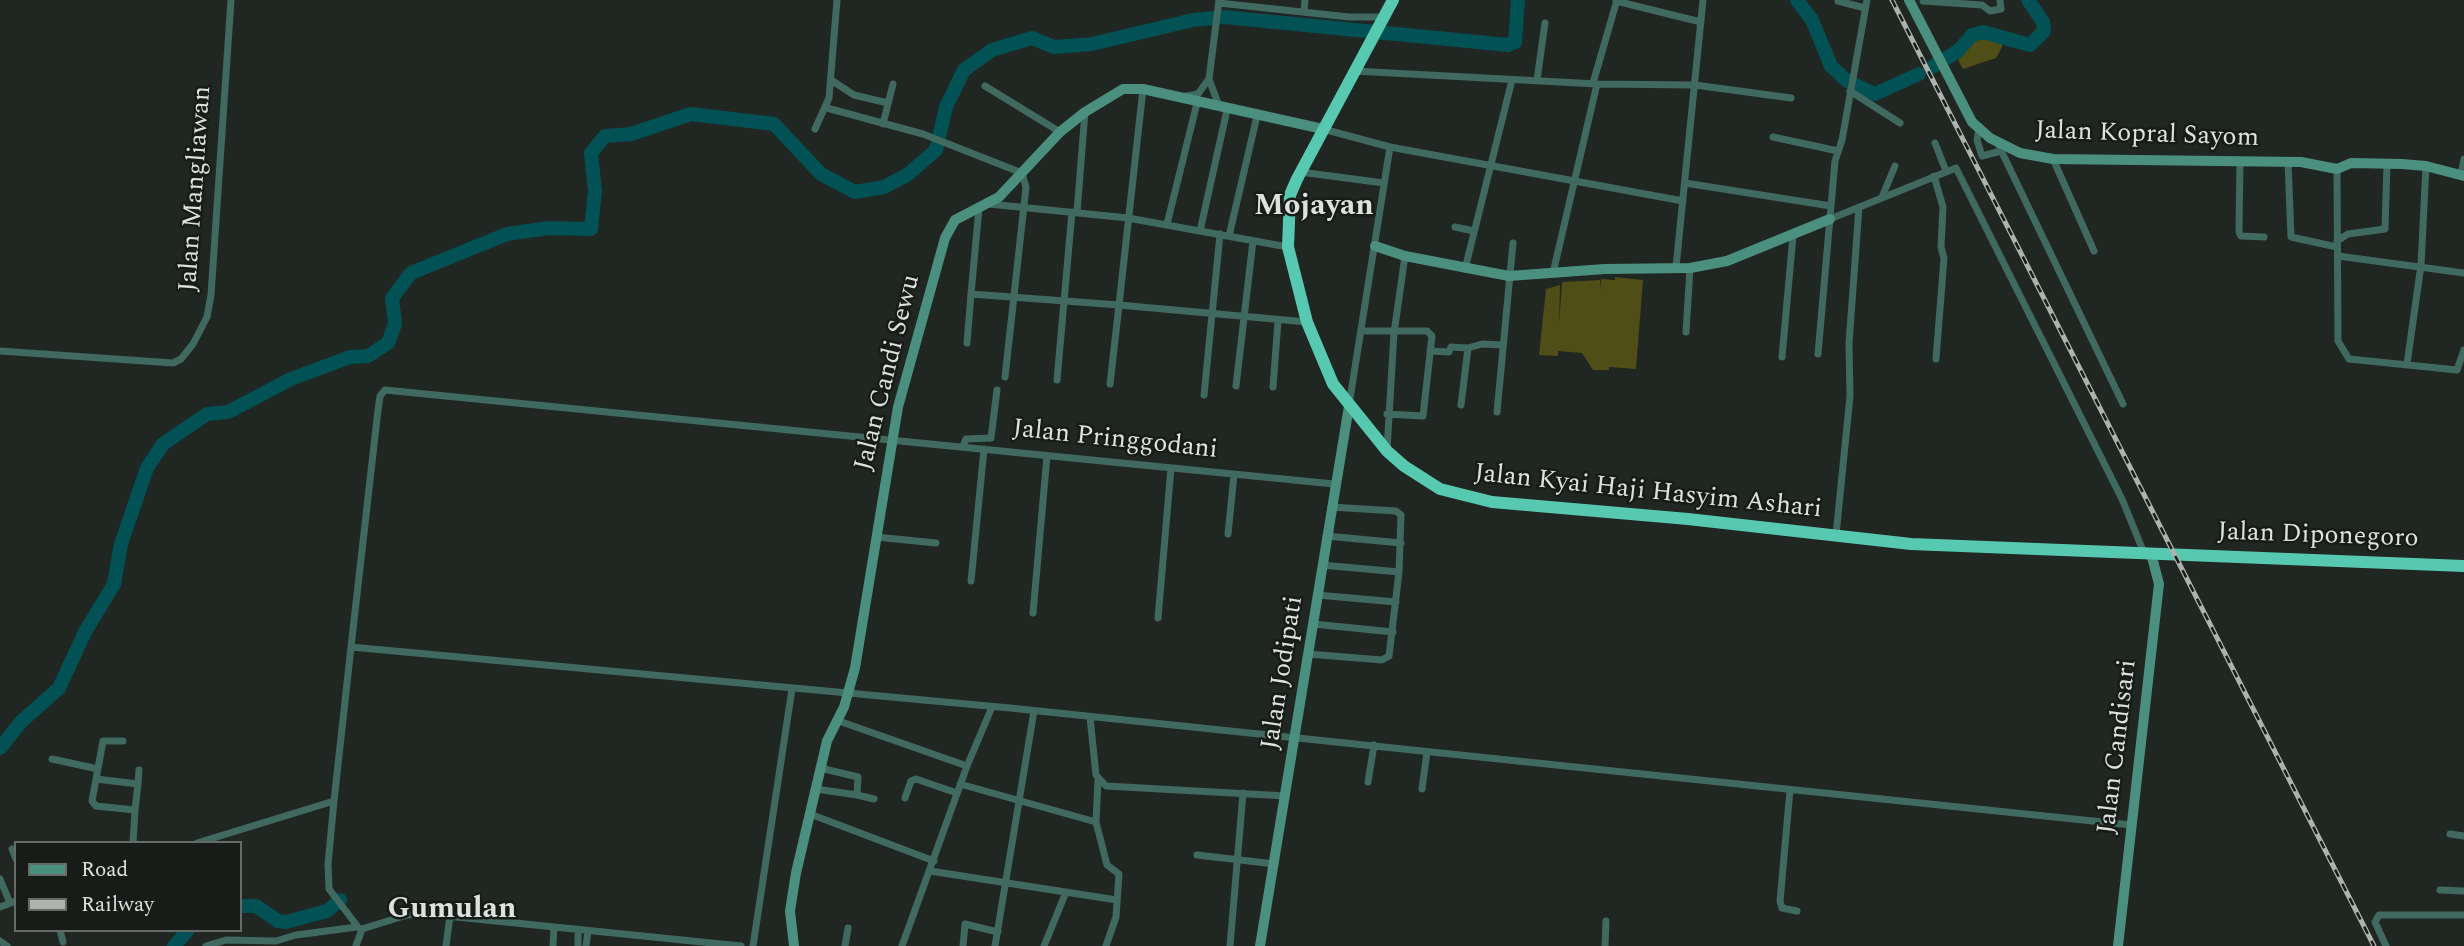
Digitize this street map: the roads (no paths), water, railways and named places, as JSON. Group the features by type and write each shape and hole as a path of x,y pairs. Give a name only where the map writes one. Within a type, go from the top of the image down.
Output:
{"highway":[{"name":"Jalan Kyai Haji Hasyim Ashari","path":"1393,0 1290,195 1288,247 1307,322 1326,372 1349,406 1387,451 1432,484 1480,500 1955,547 2169,554"},
{"name":"Jalan Diponegoro","path":"2169,554 2464,566"}],"street":[{"name":"Jalan Mangliawan","path":"0,351 173,363 181,359 193,344 208,317 211,295 231,0"},
{"path":"815,128 827,108 837,0"},
{"path":"1304,0 1304,12"},
{"path":"1553,273 1616,0 1701,22"},
{"path":"1675,267 1703,0"},
{"name":"Jalan Kopral Sayom","path":"1909,0 1965,111 1979,130 1999,146 2020,153 2053,159 2288,162 2337,169 2351,163 2387,164 2426,166 2463,175"},
{"path":"1917,17 1923,0 1964,6 1982,5 1990,10 2001,9 2000,0"},
{"path":"1818,354 1838,151 1866,4 1838,1"},
{"path":"1200,231 1225,109 1213,97 1209,79 1218,5 1262,4 1381,22"},
{"path":"1536,80 1545,23"},
{"path":"1354,71 1595,84 1695,85 1791,98"},
{"path":"1175,96 1198,93 1209,79"},
{"path":"831,80 854,95 888,103"},
{"path":"1465,269 1511,80"},
{"path":"883,124 893,84"},
{"path":"985,86 1060,132"},
{"name":"Jalan Candi Sewu","path":"794,946 791,903 820,768 836,720 849,694 876,537 887,439 945,237 955,220 984,206 1022,173 1060,132 1085,112 1124,89 1143,89 1323,130"},
{"path":"1110,384 1143,89"},
{"path":"1850,89 1900,123"},
{"path":"1167,224 1197,103"},
{"path":"827,108 923,134 1022,173 1027,183 1005,377"},
{"path":"1057,380 1085,112"},
{"path":"1229,236 1258,116"},
{"path":"1323,130 1390,147 1490,167 1683,201"},
{"path":"1979,130 1977,140 1982,156 1999,146 2123,404"},
{"path":"1773,137 1838,151"},
{"path":"1934,144 1946,172"},
{"path":"1349,406 1390,147"},
{"path":"2053,159 2094,251"},
{"path":"2463,175 2464,159"},
{"path":"2240,161 2239,232 2241,236 2264,237"},
{"path":"2288,162 2291,237 2464,273"},
{"path":"2337,248 2348,234 2385,229 2387,164"},
{"path":"1882,197 1895,166"},
{"path":"2407,364 2421,265 2426,166"},
{"path":"1375,246 1405,256 1509,276 1690,268 1727,261 1793,236 1956,167 2148,553"},
{"path":"2337,169 2340,345 2349,359 2457,370 2464,350"},
{"path":"1300,172 1384,183"},
{"path":"1934,176 1943,207 1941,247 1944,258 1936,359"},
{"path":"1685,183 1831,206"},
{"path":"967,343 984,206 1024,207 1128,218 1288,247"},
{"path":"1836,535 1850,396 1849,343 1858,207"},
{"path":"1455,227 1474,231"},
{"path":"1204,395 1209,315 1220,234"},
{"path":"1782,358 1793,236"},
{"path":"1236,386 1253,241"},
{"path":"1497,412 1513,243"},
{"path":"1387,451 1387,414 1394,333 1405,256"},
{"path":"1686,332 1690,268"},
{"path":"971,294 1014,295 1307,322"},
{"path":"1273,387 1278,321"},
{"path":"1362,331 1429,332 1432,336 1423,416 1387,414"},
{"path":"1430,351 1449,352 1453,346 1468,348 1482,344 1503,345"},
{"path":"1461,405 1468,348"},
{"name":"Jalan Pringgodani","path":"351,647 378,410 380,396 385,390 1334,484"},
{"path":"963,446 966,439 986,440 992,436 998,390"},
{"name":"Jalan Jodipati","path":"1260,946 1296,739 1334,484 1349,406"},
{"path":"971,581 984,449"},
{"path":"1033,613 1047,456"},
{"path":"1158,618 1171,468"},
{"path":"1228,534 1234,475"},
{"path":"1308,654 1385,659 1389,657 1399,572 1399,512 1331,507"},
{"path":"1326,536 1401,542"},
{"path":"876,537 936,542"},
{"name":"Jalan Candisari","path":"2118,946 2159,584 2148,553"},
{"path":"1322,565 1399,572"},
{"path":"1317,595 1396,602"},
{"path":"1313,624 1392,632"},
{"path":"356,946 359,928 333,897 328,872 351,647 1034,711 2131,825"},
{"path":"753,946 792,689"},
{"path":"902,946 960,784 992,707"},
{"path":"995,946 1034,711"},
{"path":"1090,717 1098,780 1096,822 1108,867 1118,872 1113,929 1105,946"},
{"path":"836,720 967,766"},
{"path":"123,741 103,741 92,801 94,806 135,810"},
{"path":"1368,782 1374,746"},
{"path":"1422,789 1427,751"},
{"path":"52,759 98,769"},
{"path":"820,768 858,777 857,795"},
{"path":"133,841 139,770"},
{"path":"96,779 138,784"},
{"path":"905,798 911,781 916,779 957,793"},
{"path":"1098,780 1110,787 1286,796"},
{"path":"960,784 1096,822"},
{"path":"816,789 874,799"},
{"path":"1790,790 1780,901 1782,908 1797,911"},
{"path":"1230,946 1243,793"},
{"path":"204,841 334,802"},
{"path":"810,814 934,861"},
{"path":"2451,834 2464,835"},
{"path":"12,849 14,854"},
{"path":"1197,855 1275,864"},
{"path":"930,871 1117,900"},
{"path":"0,879 13,902 0,907"},
{"path":"2440,890 2464,891"},
{"path":"1044,946 1066,892"},
{"path":"206,946 220,941 276,941 296,935 359,928 416,914 740,946"},
{"path":"2386,946 2375,922 2379,915 2464,915"},
{"path":"446,946 450,916"},
{"path":"1605,946 1606,921"},
{"path":"963,946 965,925 998,932"},
{"path":"553,946 554,928"},
{"path":"845,946 848,928"},
{"path":"578,930 578,946"},
{"path":"586,946 588,931"},
{"path":"60,932 63,942"},
{"path":"0,941 7,946"}],"waterway":[{"path":"0,748 21,722 59,688 85,632 114,584 121,544 147,468 163,444 207,414 228,412 291,379 350,357 368,356 388,343 395,324 392,298 411,273 507,234 549,228 591,229 595,191 591,153 605,136 631,134 691,114 774,124 821,174 855,192 884,187 907,175 936,150 946,107 964,70 992,50 1032,38 1054,47 1092,44 1193,20 1224,17 1508,45 1515,42 1518,0"},
{"path":"1797,0 1812,20 1831,66 1847,81 1875,94 1919,74"},
{"path":"1932,67 1958,51 1972,35 1983,32 2030,45 2044,31 2043,22 2028,0"},
{"path":"242,906 256,906 278,921 286,922 327,911 340,900"},
{"path":"174,946 186,932"}],"railway":[{"path":"1892,0 2374,946"}],"district":[{"name":"Mojayan","path":"1314,208"},
{"name":"Gumulan","path":"452,911"}]}
